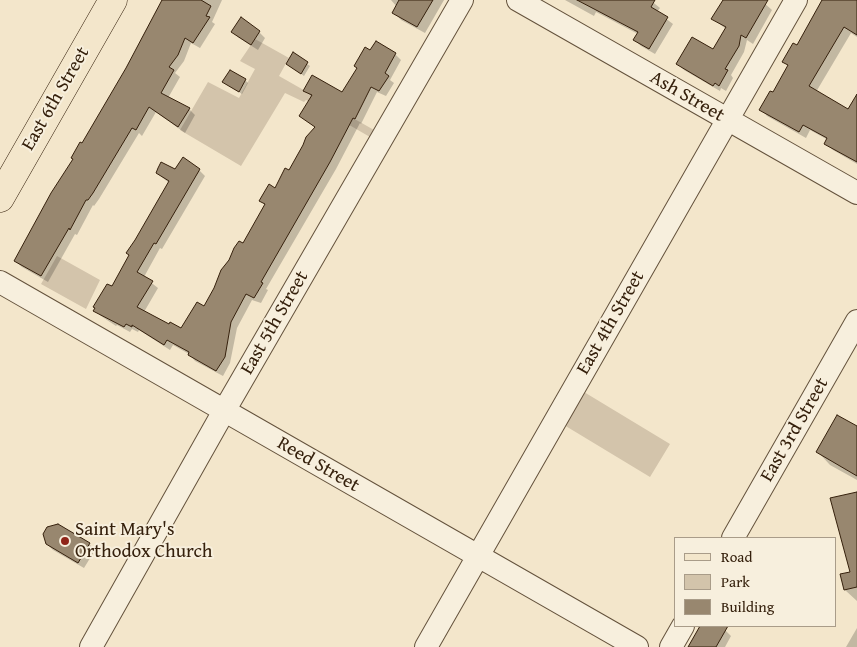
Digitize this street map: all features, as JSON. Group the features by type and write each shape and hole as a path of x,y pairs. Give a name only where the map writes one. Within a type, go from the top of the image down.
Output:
{"main road":[{"name":"East 6th Street","path":"0,198 113,0"}],"street":[{"name":"East 5th Street","path":"91,647 224,411 462,0"},
{"name":"Ash Street","path":"518,0 857,193"},
{"name":"East 4th Street","path":"426,647 796,0"},
{"name":"Reed Street","path":"0,282 637,647"},
{"name":"East 3rd Street","path":"734,537 857,321"},
{"path":"671,647 683,627"}],"green space":[{"path":"255,39 289,58 279,76 374,130 370,137 306,100 304,102 285,93 241,166 180,130 208,82 239,98 255,69 240,61"},
{"path":"57,256 100,280 86,309 41,284"},
{"path":"584,392 670,444 650,477 564,425"}],"building":[{"path":"162,0 201,0 211,6 206,16 210,17 193,43 185,38 178,55 169,67 174,70 161,93 190,108 178,127 149,107 136,130 132,128 41,276 14,261 51,193 73,159 71,158 80,142 82,143 126,68"},
{"path":"399,0 433,0 417,27 392,13"},
{"path":"577,0 655,0 651,7 668,17 649,49 633,40 638,32"},
{"path":"723,0 768,0 746,38 741,35 739,46 725,69 728,70 719,86 715,83 713,86 676,64 692,37 713,49 726,27 711,19"},
{"path":"822,0 857,0 857,35 844,27 809,86 848,109 857,94 857,162 824,144 827,138 803,125 799,132 759,110 770,91 773,92 788,65 782,62 793,43 797,45"},
{"path":"241,17 260,31 251,45 231,32"},
{"path":"376,41 396,53 385,73 389,76 379,91 371,87 355,119 353,118 261,282 263,283 254,298 246,294 231,322 225,357 216,371 188,355 189,352 167,340 164,345 132,325 132,327 126,324 124,327 93,311 95,308 93,307 107,284 112,286 129,255 126,253 169,181 156,173 161,162 175,169 183,157 200,169 156,244 154,243 137,272 153,281 137,307 169,324 170,322 181,328 197,302 204,306 234,248 239,241 243,243 265,204 259,201 269,184 275,188 285,168 289,170 306,137 315,127 299,116 312,95 303,91 312,75 342,92 357,68 354,66 365,47 370,50"},
{"path":"293,52 308,62 301,74 286,64"},
{"path":"230,70 246,79 239,92 222,82"},
{"path":"837,415 857,426 857,476 816,452"},
{"path":"857,492 857,587 844,590 840,574 850,572 830,498"},
{"path":"58,524 90,543 78,563 46,544 43,534 47,527"},
{"path":"699,627 727,627 716,647 688,647"}],"place":[{"name":"Saint Mary's Orthodox Church","path":"65,541"}]}
